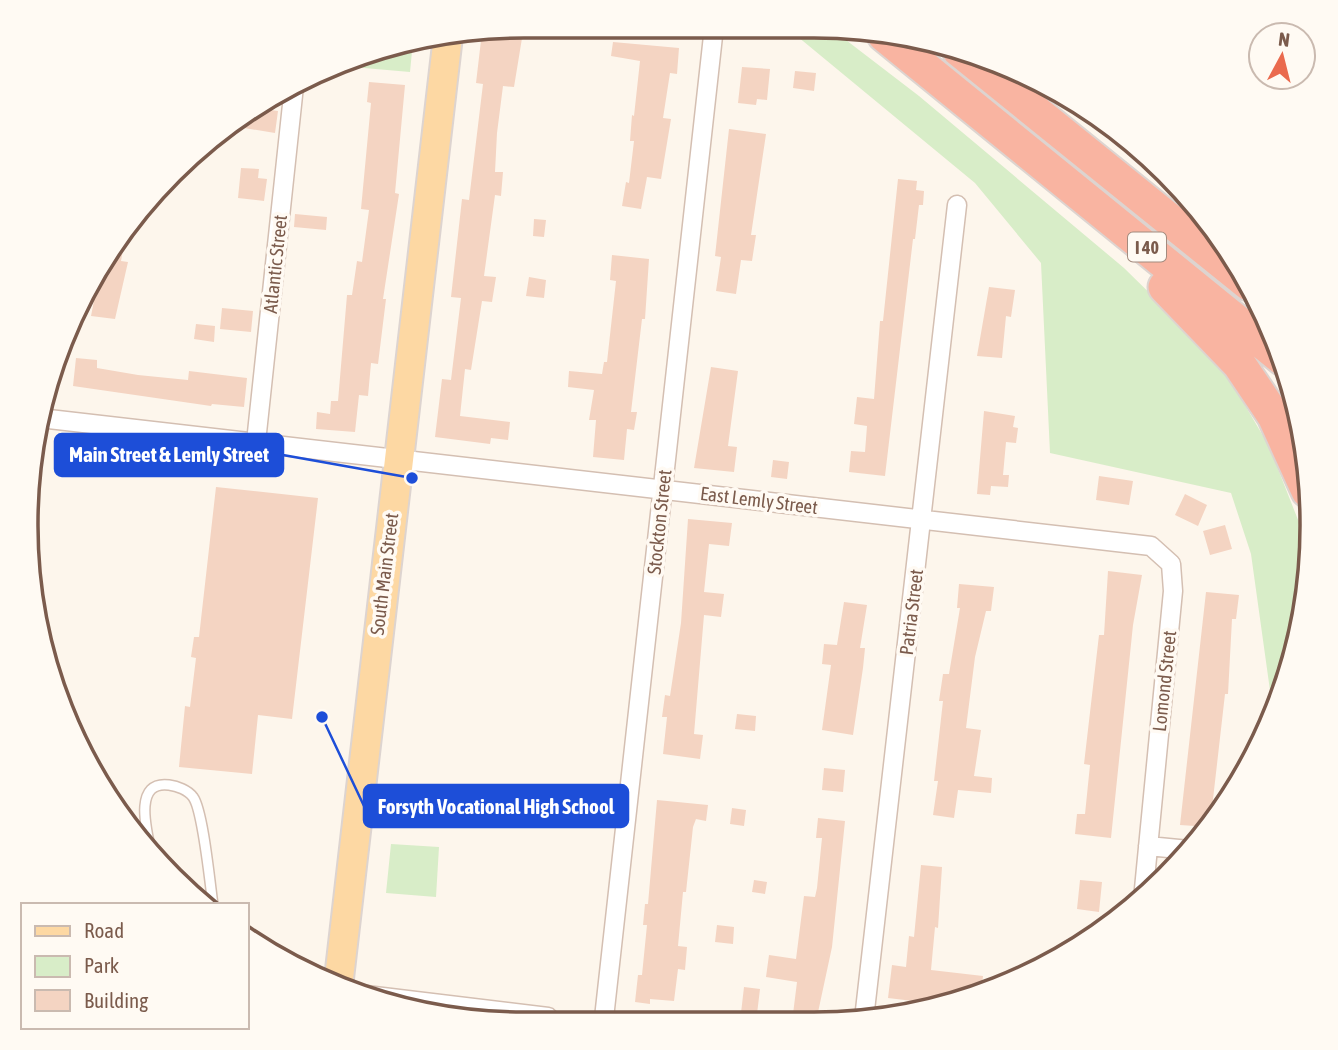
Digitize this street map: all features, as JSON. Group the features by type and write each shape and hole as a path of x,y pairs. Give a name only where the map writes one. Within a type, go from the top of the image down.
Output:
{"highway":[{"name":"I 40","path":"898,46 1264,343"},
{"name":"I 40","path":"984,70 1222,262"},
{"path":"1010,136 1079,209 1180,301 1239,363 1274,416 1295,463"},
{"path":"1126,184 1183,209"}],"main road":[{"name":"South Main Street","path":"339,974 446,45"}],"street":[{"name":"Stockton Street","path":"605,1012 713,38"},
{"name":"Atlantic Street","path":"256,442 293,98"},
{"name":"Patria Street","path":"865,1008 957,205"},
{"name":"East Lemly Street","path":"50,419 1077,539"},
{"name":"Lomond Street","path":"1077,539 1151,546 1171,564 1173,591 1145,881"},
{"path":"1148,846 1176,849"},
{"path":"448,1005 480,1009"}],"lane":[{"path":"148,832 145,816 149,791 166,785 187,791 197,807 212,897"}],"green space":[{"path":"799,38 846,40 919,96 1124,268 1219,361 1269,446 1300,525 1290,620 1270,691 1251,554 1231,493 1050,453 1041,263 975,183"},
{"path":"412,52 410,72 360,68"},
{"path":"391,844 439,847 436,897 386,893"}],"building":[{"path":"522,38 514,87 503,86 497,133 495,172 503,172 501,196 495,195 484,276 496,277 492,302 482,301 471,370 465,369 460,416 510,422 508,440 491,438 490,444 435,437 442,379 451,380 461,298 451,297 462,199 469,200 483,84 476,83 481,41"},
{"path":"613,42 679,48 677,74 670,73 663,118 671,119 661,179 647,177 641,209 622,206 626,182 629,183 634,141 630,141 632,115 634,116 640,61 611,56"},
{"path":"742,67 770,69 767,100 757,99 756,105 738,103"},
{"path":"795,71 816,73 814,91 793,88"},
{"path":"369,82 405,85 395,193 399,194 383,299 386,299 378,364 371,363 368,396 359,395 355,432 316,429 317,412 330,414 331,401 338,401 347,295 352,295 357,261 362,262 369,210 361,209 371,103 367,102"},
{"path":"272,110 278,111 275,133 244,128"},
{"path":"729,129 766,134 751,235 756,235 752,261 741,260 736,294 716,291 721,257 715,256"},
{"path":"241,168 259,169 258,178 267,179 264,201 238,198"},
{"path":"898,179 917,181 916,190 924,191 923,205 919,205 913,239 885,476 849,472 851,451 865,452 867,426 854,424 857,397 874,399 880,321 883,321"},
{"path":"295,214 327,217 326,230 294,227"},
{"path":"534,219 546,220 544,237 533,236"},
{"path":"123,251 121,261 128,262 115,319 91,316 94,301"},
{"path":"612,255 649,259 645,319 642,319 631,412 637,412 634,430 627,429 624,460 593,457 596,420 589,420 594,390 568,387 569,371 602,374 604,362 607,362 616,281 610,280"},
{"path":"529,277 546,280 544,298 526,296"},
{"path":"989,287 1015,290 1011,317 1006,316 1002,358 977,356"},
{"path":"222,308 253,311 251,332 220,329"},
{"path":"196,324 215,326 214,342 194,339"},
{"path":"76,358 97,360 97,368 138,375 188,380 189,371 247,378 244,407 211,406 73,386"},
{"path":"711,367 738,371 728,446 737,447 734,472 694,468"},
{"path":"984,411 1015,416 1013,427 1018,428 1016,443 1006,442 1003,475 1009,475 1008,487 991,486 990,495 977,494"},
{"path":"773,460 789,462 787,479 771,477"},
{"path":"1099,476 1133,481 1129,505 1096,500"},
{"path":"216,487 318,498 292,719 258,715 252,774 179,767 185,706 190,707 196,658 191,657 194,637 199,637"},
{"path":"1185,494 1207,505 1198,526 1175,515"},
{"path":"688,519 732,523 729,546 709,544 704,592 724,594 721,617 704,615 694,734 703,735 700,759 663,754 667,717 662,717 665,695 670,696 681,623"},
{"path":"1225,525 1232,549 1210,555 1203,531"},
{"path":"1108,571 1142,575 1133,625 1111,838 1075,834 1077,814 1085,814 1090,765 1084,764 1099,635 1104,635"},
{"path":"959,584 994,587 991,611 986,611 975,657 966,728 981,730 974,776 992,778 991,793 958,790 954,818 933,815 943,701 939,701 943,674 949,674 960,608 957,608"},
{"path":"1206,592 1239,595 1236,619 1232,619 1228,694 1225,694 1213,802 1195,826 1180,825"},
{"path":"844,602 867,605 860,648 865,648 863,668 853,735 822,730 831,665 822,664 824,644 837,645"},
{"path":"737,714 756,716 755,731 735,729"},
{"path":"824,768 845,770 843,792 822,790"},
{"path":"657,800 708,805 706,821 696,819 693,827 686,892 683,892 678,946 687,947 685,970 678,969 674,1001 650,999 650,1004 635,1002 638,975 642,975 647,925 643,925 645,904 648,904"},
{"path":"732,808 746,810 744,826 730,824"},
{"path":"818,818 845,821 832,947 818,1012 793,1012 797,982 766,977 769,955 796,959 804,896 815,897 817,888 822,838 816,838"},
{"path":"921,865 942,867 938,928 935,927 931,970 983,976 982,981 913,1001 888,998 892,965 906,967 909,936 914,937"},
{"path":"754,880 767,882 765,894 752,892"},
{"path":"1080,880 1102,882 1099,912 1077,909"},
{"path":"717,925 734,927 733,944 715,942"},
{"path":"744,987 760,989 757,1012 741,1012"}],"place":[{"name":"Main Street & Lemly Street","path":"412,478"},
{"name":"Forsyth Vocational High School","path":"322,717"}]}
